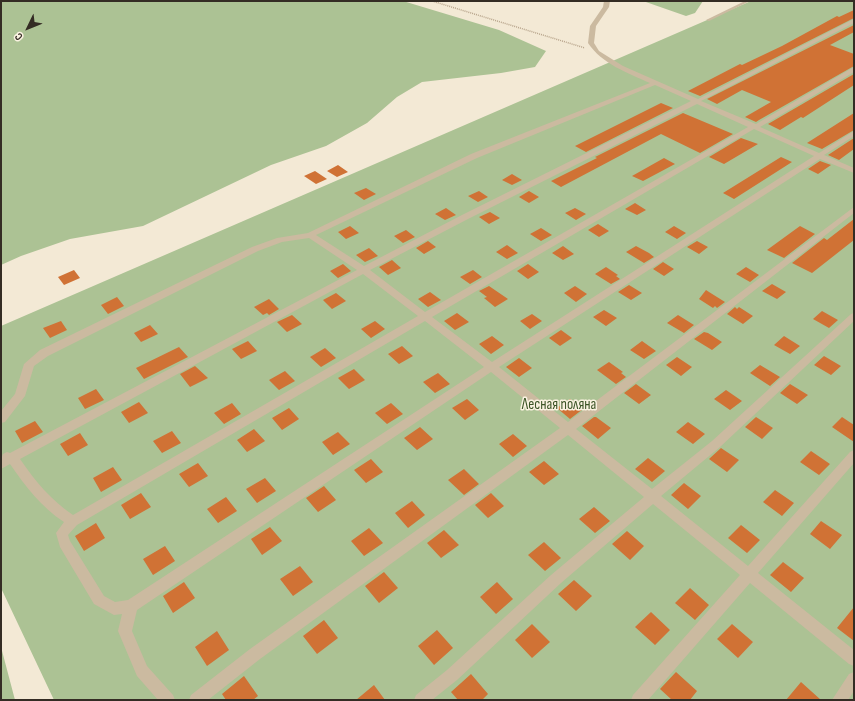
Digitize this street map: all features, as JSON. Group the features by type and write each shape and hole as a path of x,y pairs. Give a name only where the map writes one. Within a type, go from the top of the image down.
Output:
{"street":[{"path":"607,1 606,7 593,26 591,43 597,52 621,66 655,82 854,167"},
{"path":"756,126 700,99 854,21"},
{"path":"854,69 426,318 73,520 62,533 64,543 99,600 114,609 131,606 282,504 854,133"},
{"path":"1,419 20,396 29,364 44,353 255,249 280,240 310,235 474,156 655,82"},
{"path":"1,464 7,457 363,270 479,210 698,101"},
{"path":"821,154 854,171"},
{"path":"196,700 255,654 569,428 854,209"},
{"path":"310,235 363,270 492,367 854,659"},
{"path":"421,700 452,675 556,580 716,444 854,316"},
{"path":"638,700 750,575 854,455"},
{"path":"7,457 53,508 73,520"},
{"path":"131,606 126,631 142,671 168,700"},
{"path":"839,700 854,679"}],"lane":[{"path":"708,20 748,1"}],"path":[{"path":"432,1 597,52"}],"green space":[{"path":"1,1 403,1 499,30 546,51 535,67 501,73 422,82 397,97 367,123 326,146 271,165 143,226 70,239 21,256 1,265"},
{"path":"643,1 703,1 695,13 686,16"},
{"name":"Лесная поляна","path":"751,1 854,1 854,700 54,700 1,588 1,326"},
{"path":"1,647 15,700 1,700"}],"building":[{"path":"854,10 854,18 700,96 688,91 740,64 742,65 782,46 837,16 839,17"},
{"path":"854,25 854,32 830,45 854,54 854,66 756,122 745,117 771,102 742,90 717,104 707,99"},
{"path":"854,74 854,85 803,118 801,117 780,130 768,124"},
{"path":"661,103 673,108 586,152 575,146"},
{"path":"683,113 733,134 700,153 661,134 561,187 551,181 597,158 595,157"},
{"path":"854,113 854,130 822,149 807,143"},
{"path":"741,138 758,144 724,164 709,157"},
{"path":"854,138 854,149 839,160 828,155"},
{"path":"781,157 792,162 734,199 723,193"},
{"path":"664,158 675,164 643,181 632,176"},
{"path":"820,161 831,165 818,174 808,169"},
{"path":"338,165 348,172 337,177 327,171"},
{"path":"315,171 327,179 316,184 304,176"},
{"path":"512,174 522,180 512,185 502,180"},
{"path":"366,188 376,194 364,200 354,193"},
{"path":"479,191 488,197 478,202 468,196"},
{"path":"529,191 539,197 529,203 519,197"},
{"path":"635,203 646,210 637,215 625,209"},
{"path":"446,208 456,215 445,220 435,214"},
{"path":"575,208 586,214 576,220 565,213"},
{"path":"490,212 500,218 489,224 479,217"},
{"path":"854,219 854,240 812,273 792,263 824,238 827,240"},
{"path":"598,224 609,231 599,237 588,230"},
{"path":"350,226 359,233 346,239 338,232"},
{"path":"674,226 686,233 677,239 665,232"},
{"path":"800,226 815,234 784,258 767,250"},
{"path":"541,228 552,235 541,241 530,234"},
{"path":"406,230 415,237 403,243 394,236"},
{"path":"428,241 436,247 424,254 416,248"},
{"path":"697,241 708,247 699,254 687,247"},
{"path":"507,245 518,253 507,259 496,252"},
{"path":"563,246 574,254 563,260 552,253"},
{"path":"636,246 654,257 644,263 626,252"},
{"path":"369,248 378,256 365,262 356,255"},
{"path":"392,260 401,268 388,275 379,267"},
{"path":"663,262 674,269 664,276 653,269"},
{"path":"343,264 351,271 338,278 330,271"},
{"path":"528,264 539,272 528,279 517,271"},
{"path":"606,267 618,275 616,276 620,279 611,284 595,274"},
{"path":"746,267 759,275 750,282 736,274"},
{"path":"74,270 80,278 64,285 58,277"},
{"path":"473,270 482,277 470,284 460,277"},
{"path":"772,284 786,292 777,299 762,291"},
{"path":"629,285 642,293 631,300 618,292"},
{"path":"489,286 508,299 495,307 484,298 487,297 479,291"},
{"path":"575,286 587,294 576,302 564,293"},
{"path":"706,290 725,302 717,308 715,306 713,308 699,299"},
{"path":"430,292 441,300 428,307 418,299"},
{"path":"336,293 346,301 332,309 323,300"},
{"path":"117,297 124,306 108,314 101,305"},
{"path":"269,299 279,309 269,315 267,313 263,315 254,307"},
{"path":"735,307 737,309 739,307 753,316 743,324 727,314"},
{"path":"604,310 617,318 606,326 593,317"},
{"path":"822,311 838,320 829,328 813,319"},
{"path":"457,313 469,322 455,330 444,321"},
{"path":"532,314 542,321 530,329 520,321"},
{"path":"292,315 302,324 287,332 277,322"},
{"path":"678,315 694,325 684,333 667,323"},
{"path":"61,321 67,330 50,338 43,328"},
{"path":"375,321 385,329 371,338 361,329"},
{"path":"150,325 158,334 141,342 134,333"},
{"path":"561,330 572,338 560,346 549,338"},
{"path":"704,332 722,342 712,350 694,339"},
{"path":"492,336 504,345 491,354 479,344"},
{"path":"784,336 800,346 790,354 774,345"},
{"path":"248,341 257,351 241,359 232,349"},
{"path":"642,341 656,351 644,359 630,350"},
{"path":"402,346 413,356 399,364 388,354"},
{"path":"179,347 188,357 144,379 136,368"},
{"path":"325,348 336,358 321,367 310,357"},
{"path":"824,356 841,366 831,375 814,365"},
{"path":"677,357 692,367 681,376 666,365"},
{"path":"519,358 532,368 519,377 506,367"},
{"path":"609,362 623,372 621,373 626,377 616,384 597,370"},
{"path":"760,365 780,377 770,386 750,373"},
{"path":"195,366 208,378 190,387 180,374"},
{"path":"354,369 365,380 349,389 338,378"},
{"path":"285,371 295,381 279,390 269,380"},
{"path":"438,373 450,384 435,393 423,382"},
{"path":"636,384 651,395 639,404 624,393"},
{"path":"790,384 808,395 797,404 780,393"},
{"path":"96,389 104,400 85,409 78,398"},
{"path":"726,390 742,401 730,410 714,399"},
{"path":"467,399 479,410 465,420 452,408"},
{"path":"570,399 583,409 570,419 557,408"},
{"path":"139,402 148,413 129,423 121,412"},
{"path":"232,403 241,414 224,424 214,413"},
{"path":"391,403 403,414 387,424 375,413"},
{"path":"289,408 299,419 282,430 272,418"},
{"path":"594,417 611,428 598,439 582,426"},
{"path":"756,417 773,428 762,439 745,427"},
{"path":"842,417 854,425 854,442 832,427"},
{"path":"35,421 43,432 22,443 15,431"},
{"path":"688,422 705,434 693,444 676,432"},
{"path":"420,427 433,439 417,450 404,438"},
{"path":"254,429 265,441 247,452 237,440"},
{"path":"172,431 181,443 162,453 153,441"},
{"path":"338,432 350,444 333,455 322,442"},
{"path":"80,433 88,445 68,456 60,444"},
{"path":"513,434 527,446 513,457 499,444"},
{"path":"721,448 739,460 727,472 709,459"},
{"path":"811,451 830,464 819,475 800,462"},
{"path":"648,458 665,471 652,482 635,469"},
{"path":"371,459 383,472 366,483 354,470"},
{"path":"544,461 559,474 544,485 529,472"},
{"path":"198,463 208,476 189,487 179,474"},
{"path":"113,467 122,480 101,492 93,478"},
{"path":"464,469 479,484 464,495 448,480"},
{"path":"265,478 276,491 257,503 246,489"},
{"path":"684,483 701,496 688,509 671,495"},
{"path":"324,486 336,500 318,512 306,498"},
{"path":"775,490 794,503 782,516 763,502"},
{"path":"141,493 151,507 130,519 121,505"},
{"path":"491,493 504,506 488,518 475,505"},
{"path":"226,497 237,511 218,523 207,509"},
{"path":"412,501 425,515 408,528 395,513"},
{"path":"594,507 610,521 595,533 579,519"},
{"path":"821,521 842,535 830,549 810,534"},
{"path":"96,523 105,538 84,551 75,536"},
{"path":"741,525 760,540 747,553 728,538"},
{"path":"270,527 282,541 262,555 251,539"},
{"path":"369,528 383,543 364,556 351,541"},
{"path":"444,530 459,545 441,558 427,543"},
{"path":"627,531 644,546 630,560 612,544"},
{"path":"544,542 561,558 545,571 528,555"},
{"path":"165,546 175,561 153,575 143,559"},
{"path":"783,562 804,578 791,592 770,575"},
{"path":"300,566 313,582 293,596 280,579"},
{"path":"384,572 398,588 379,603 365,586"},
{"path":"574,580 592,596 576,611 558,594"},
{"path":"184,582 195,598 173,613 163,596"},
{"path":"497,582 513,599 496,614 480,597"},
{"path":"690,588 709,605 695,620 675,603"},
{"path":"854,607 854,641 837,628"},
{"path":"651,612 670,630 655,645 635,627"},
{"path":"324,620 338,638 317,654 303,636"},
{"path":"532,624 550,642 532,658 515,640"},
{"path":"732,624 753,642 738,658 717,639"},
{"path":"437,630 453,648 434,665 418,646"},
{"path":"217,631 229,650 207,666 195,647"},
{"path":"676,672 697,691 690,700 672,700 660,689"},
{"path":"471,674 488,694 482,700 458,700 451,692"},
{"path":"244,676 258,696 253,700 226,700 222,694"},
{"path":"801,682 821,700 786,700"},
{"path":"374,685 385,700 356,700"}]}
